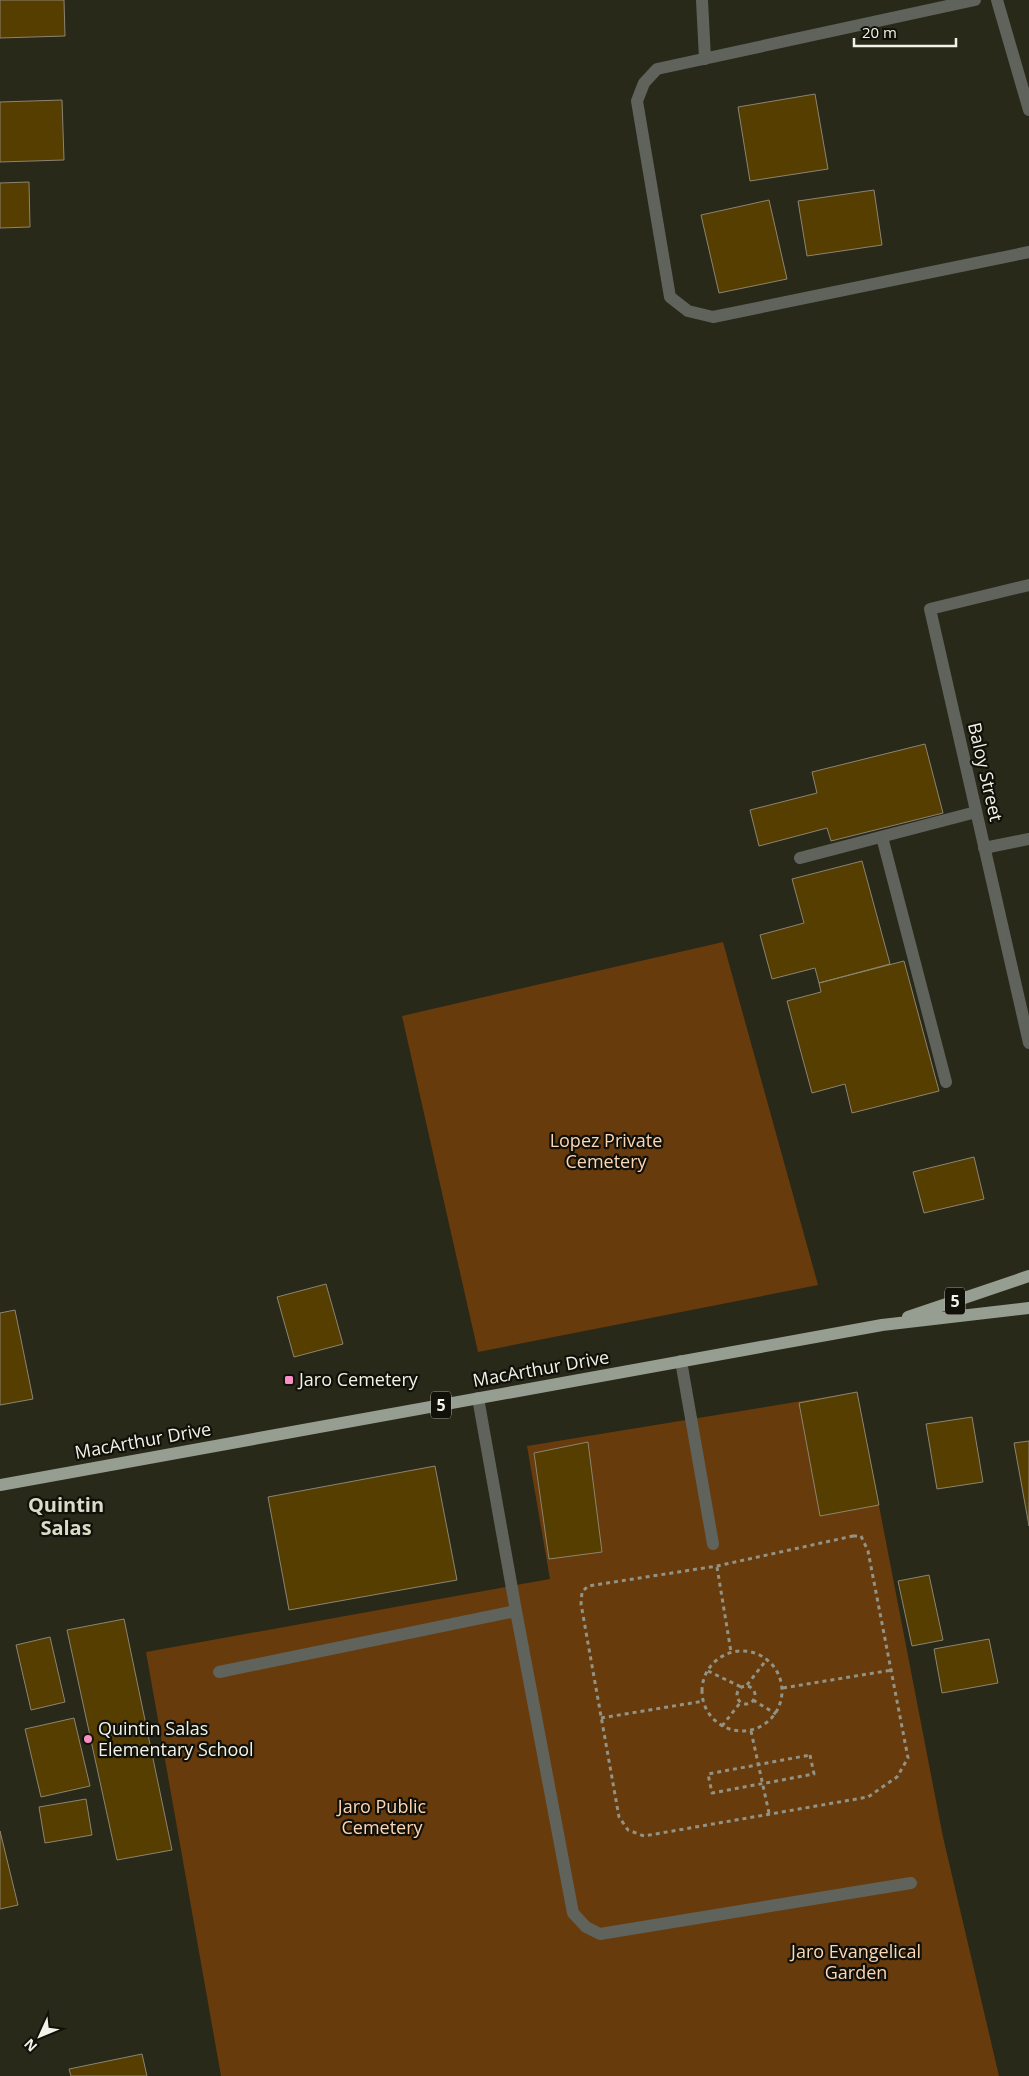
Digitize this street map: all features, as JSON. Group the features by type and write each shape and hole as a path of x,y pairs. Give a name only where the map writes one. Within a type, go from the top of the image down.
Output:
{"main road":[{"name":"MacArthur Drive","path":"882,1326 1029,1276"},
{"name":"MacArthur Drive","path":"0,1484 882,1326 1029,1308"}],"street":[{"path":"702,0 705,58"},
{"path":"975,0 658,69 644,83 637,101 670,297 688,311 712,317 1029,252"},
{"path":"997,0 1029,110"},
{"name":"Baloy Street","path":"1029,585 930,609 984,848 1026,1013 1029,1043"},
{"path":"800,858 976,812"},
{"path":"882,837 946,1082"},
{"path":"984,848 1029,839"},
{"path":"681,1361 713,1544"},
{"path":"478,1398 573,1913 586,1927 600,1934 911,1883"},
{"path":"219,1672 516,1611"}],"path":[{"path":"852,1536 861,1536 868,1551 908,1758 897,1776 868,1797 644,1836 628,1830 619,1817 581,1604 582,1592 588,1586 717,1566 852,1536"},
{"path":"713,1544 731,1652"},
{"path":"744,1651 758,1654 767,1659 778,1671 783,1688 783,1697 772,1720 752,1731 740,1732 722,1726 710,1716 702,1694 703,1680 708,1671 718,1658 731,1652 744,1651"},
{"path":"740,1702 736,1694 741,1687 746,1685 767,1659"},
{"path":"783,1688 892,1670"},
{"path":"708,1671 741,1687"},
{"path":"740,1702 749,1704 753,1700 754,1691 746,1685"},
{"path":"753,1700 776,1714"},
{"path":"601,1718 704,1701"},
{"path":"722,1726 740,1702"},
{"path":"752,1731 769,1813"},
{"path":"810,1755 814,1774 712,1793 708,1774 759,1765 810,1755"}],"green space":[{"name":"Lopez Private Cemetery","path":"723,942 818,1285 478,1352 402,1016"},
{"path":"857,1392 943,1837 999,2076 221,2076 146,1652 550,1579 527,1446"}],"building":[{"path":"0,0 64,0 65,36 0,38"},
{"path":"815,94 828,169 750,181 738,107"},
{"path":"62,100 64,160 0,162 0,102"},
{"path":"29,182 30,227 0,228 0,183"},
{"path":"874,190 882,245 807,256 798,201"},
{"path":"769,200 787,279 719,293 701,215"},
{"path":"925,744 943,813 831,841 827,828 759,846 750,810 817,793 812,772"},
{"path":"862,861 890,964 819,983 815,968 772,979 760,935 804,923 792,879"},
{"path":"904,961 939,1091 852,1113 845,1084 812,1093 787,1001 821,992 819,983"},
{"path":"974,1157 984,1199 924,1213 913,1172"},
{"path":"326,1284 343,1344 294,1357 277,1297"},
{"path":"15,1310 33,1399 0,1405 0,1313"},
{"path":"857,1392 879,1505 820,1516 799,1403"},
{"path":"972,1417 983,1482 937,1489 926,1424"},
{"path":"1029,1441 1029,1526 1014,1443"},
{"path":"588,1442 602,1552 549,1559 534,1453"},
{"path":"435,1466 457,1580 289,1610 268,1497"},
{"path":"929,1575 943,1640 912,1646 898,1581"},
{"path":"124,1619 172,1850 117,1860 67,1630"},
{"path":"50,1637 65,1702 31,1710 16,1645"},
{"path":"989,1639 998,1683 942,1693 934,1649"},
{"path":"74,1718 90,1786 41,1797 25,1729"},
{"path":"86,1799 92,1835 45,1843 39,1807"},
{"path":"0,1831 18,1905 0,1909"},
{"path":"142,2054 147,2076 71,2076 69,2069"}],"place":[{"name":"Jaro Cemetery","path":"289,1380"},
{"name":"Quintin Salas Elementary School","path":"88,1739"}],"district":[{"name":"Quintin Salas","path":"66,1516"}],"park label":[{"name":"Jaro Public Cemetery","path":"382,1817"},
{"name":"Jaro Evangelical Garden","path":"856,1962"}]}
